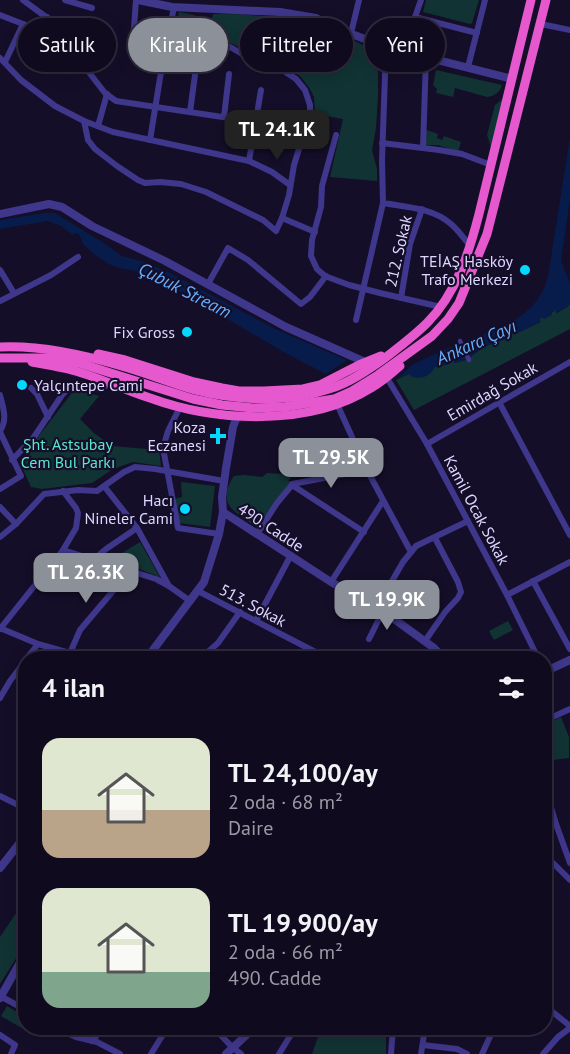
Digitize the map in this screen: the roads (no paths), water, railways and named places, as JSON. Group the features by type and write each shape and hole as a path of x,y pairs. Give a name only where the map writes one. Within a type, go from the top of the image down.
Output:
{"highway":[{"path":"0,347 58,346 92,352 208,385 238,391 303,389 320,385 394,351 427,323 441,307 454,285 470,246 531,0"},
{"path":"5,358 68,369 112,383 150,399 180,407 237,416 263,417 291,414 337,404 371,389 432,336 459,303 487,234 546,0"},
{"path":"20,347 70,352 193,399 253,408 284,407 334,399 352,391 405,358"},
{"path":"5,358 48,358 122,371 214,394 278,399 332,389 351,380 366,365"},
{"path":"203,411 210,410 216,402 216,393 208,385"},
{"path":"238,391 249,397 250,405 247,412 237,416 228,412 225,404 227,396 238,391"},
{"path":"263,417 257,414 254,400 258,394 265,391"}],"street":[{"path":"23,0 61,28 84,66 107,94 116,101 256,122"},
{"path":"65,0 92,8"},
{"path":"135,18 137,0 174,7 188,4 280,12 316,18"},
{"path":"353,25 359,0"},
{"path":"421,0 415,17 477,33"},
{"path":"468,67 485,0"},
{"path":"172,18 174,7"},
{"path":"0,15 18,22"},
{"path":"541,24 570,30"},
{"path":"18,33 2,60 21,80 55,106 84,121 113,132 249,161 272,172 290,185"},
{"path":"84,121 88,140 94,149 138,180 145,183 181,184 206,192 263,220 276,231 282,218 294,165 310,114 310,105 305,90 296,79 281,69 254,61 228,46"},
{"path":"445,62 512,79"},
{"path":"150,140 161,72"},
{"path":"357,321 383,203 382,143 385,72"},
{"path":"423,148 426,72"},
{"path":"224,117 229,74"},
{"path":"190,112 195,75"},
{"path":"249,161 261,90"},
{"path":"98,126 107,94"},
{"path":"336,135 322,186 321,207 312,240 311,256 317,269 326,276 363,289 441,307"},
{"path":"382,143 462,154 491,165"},
{"path":"383,203 422,209 437,214 449,222 470,246"},
{"path":"0,214 49,204 62,207 102,234 165,261 286,327 366,365"},
{"name":"212. Sokak","path":"401,298 410,244 422,209"},
{"path":"282,218 315,232"},
{"path":"208,284 228,248 248,260 301,304 326,276"},
{"path":"0,301 51,275 78,257"},
{"path":"0,270 14,293"},
{"path":"460,341 470,360"},
{"name":"Emirdağ Sokak","path":"426,444 570,362"},
{"name":"Kamil Ocak Sokak","path":"388,376 468,521 535,651"},
{"path":"12,459 34,437 72,385 79,384 100,389 112,383"},
{"path":"32,388 48,417"},
{"path":"0,395 5,415 4,425 0,432 21,476 0,489"},
{"path":"499,402 570,535"},
{"path":"337,404 367,470 411,552"},
{"path":"180,407 168,431 163,448 178,528 219,534"},
{"name":"490. Cadde","path":"237,416 224,481 223,512 331,582 380,609 436,651"},
{"path":"0,537 16,524 44,494 63,491 96,491 135,467 224,481"},
{"path":"257,534 291,484 367,470"},
{"path":"291,484 364,532"},
{"path":"104,486 137,528 169,586"},
{"path":"63,491 76,508 78,517 76,528 63,550 0,629 63,651"},
{"path":"331,582 383,501"},
{"path":"1,511 16,524"},
{"path":"152,651 204,582 219,534 223,512"},
{"path":"369,639 380,609 403,562 416,546 468,521"},
{"path":"93,560 137,528"},
{"path":"425,641 445,612 459,598 461,592 435,538"},
{"path":"63,550 156,579 190,601"},
{"path":"256,621 291,555"},
{"path":"507,595 570,562"},
{"path":"71,651 80,630 130,571"},
{"path":"533,582 570,649"},
{"name":"513. Sokak","path":"198,591 314,651"},
{"path":"210,651 218,644 240,612"},
{"path":"32,651 38,644"},
{"path":"552,668 570,660"},
{"path":"0,698 18,670"},
{"path":"552,717 570,709"},
{"path":"0,796 18,805"},
{"path":"552,811 570,863"},
{"path":"0,867 18,844"},
{"path":"552,862 570,880"},
{"path":"18,966 0,997 18,1006"},
{"path":"543,1054 570,1027 552,1012"},
{"path":"0,1035 15,1045 11,1054"},
{"path":"72,1035 92,1041 120,1054"},
{"path":"92,1041 97,1035"},
{"path":"151,1054 163,1035"},
{"path":"221,1035 241,1054"},
{"path":"226,1054 247,1035"},
{"path":"279,1054 291,1035"},
{"path":"391,1054 392,1035"},
{"path":"421,1054 424,1035"},
{"path":"482,1054 491,1035"},
{"path":"423,1045 457,1049 467,1054"}],"water":[{"name":"Ankara Çayı","path":"570,137 570,199 561,261 570,283 570,304 556,313 555,310 551,312 552,315 544,319 542,317 539,319 541,322 516,334 511,333 512,336 484,347 482,344 478,347 480,350 466,360 454,363 454,360 450,360 450,364 435,367 423,377 412,377 409,374 396,380 412,365 452,346 456,347 455,344 489,333 512,322 538,299 548,277"},
{"name":"Çubuk Stream","path":"55,213 122,256 145,262 170,273 275,329 347,360 326,374 287,354 173,287 142,272 109,264 83,244 76,233 73,235 61,226 48,221 0,229 0,220"}],"place":[{"name":"TEİAŞ Hasköy Trafo Merkezi","path":"525,270"},
{"name":"Fix Gross","path":"187,332"},
{"name":"Yalçıntepe Cami","path":"22,385"},
{"name":"Koza Eczanesi","path":"218,436"},
{"name":"Hacı Nineler Cami","path":"185,509"}],"park label":[{"name":"Şht. Astsubay Cem Bul Parkı","path":"68,453"}]}
